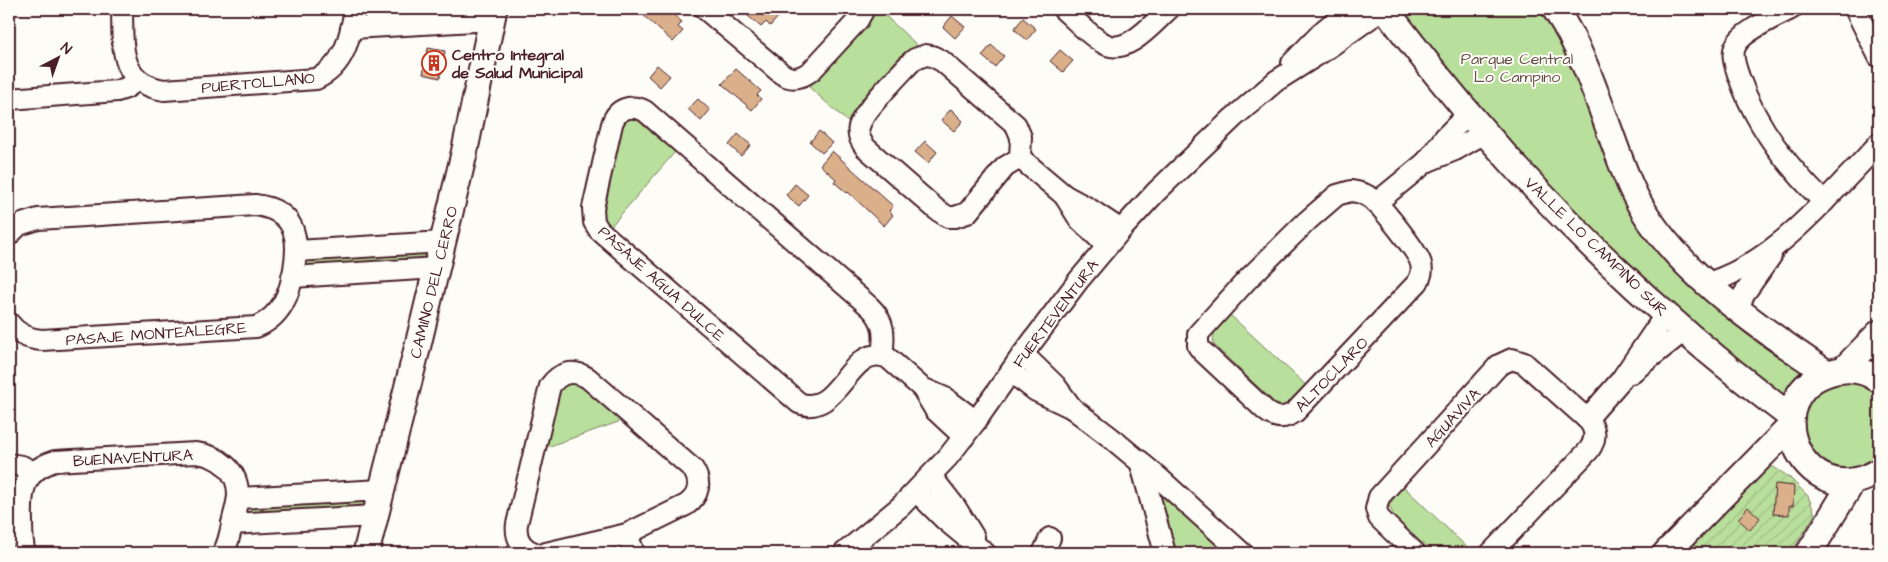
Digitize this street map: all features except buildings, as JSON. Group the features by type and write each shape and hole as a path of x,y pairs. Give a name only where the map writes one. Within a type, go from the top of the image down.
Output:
{"street":[{"path":"9,99 117,90 126,88 138,80 131,72 123,54 122,9"},
{"path":"705,9 782,74 795,78 804,76 812,70 858,20 864,9"},
{"path":"1063,9 1100,40 1109,46 1115,47 1129,43 1169,9"},
{"name":"FUERTEVENTURA","path":"1276,82 1310,43 1350,9"},
{"name":"FUERTEVENTURA","path":"844,553 885,520 931,476 964,437 1078,281 1121,230 1192,156 1276,82 1384,9"},
{"name":"VALLE LO CAMPINO SUR","path":"1384,9 1441,81 1582,236 1666,314 1791,422"},
{"path":"1555,9 1582,60 1632,189 1643,209 1678,255 1766,332 1835,371 1854,370 1866,373 1879,380"},
{"path":"1791,9 1743,36 1734,48 1734,58 1740,82 1757,116 1787,160 1824,202"},
{"path":"1855,9 1879,57"},
{"name":"PUERTOLLANO","path":"138,80 146,85 164,90 316,79 331,71 341,59 353,18 493,15"},
{"name":"CAMINO DEL CERRO","path":"366,553 464,154 493,15"},
{"path":"921,56 932,56 942,61 1016,125 1021,137 1020,158 1005,167 967,213 948,217 937,210 866,148 859,138 859,125 866,114 911,62 921,56"},
{"name":"PASAJE AGUA DULCE","path":"632,107 645,111 870,307 876,313 883,326 884,343 882,355 863,360 822,402 809,406 799,403 599,230 594,222 593,208 612,124 617,114 625,108 632,107"},
{"path":"1376,203 1426,162 1445,137 1470,113"},
{"path":"1426,162 1455,150 1486,132"},
{"path":"1708,283 1738,272 1781,243 1824,202 1879,143"},
{"path":"1020,158 1064,195 1121,230"},
{"name":"ALTOCLARO","path":"1343,192 1358,192 1371,198 1376,203 1419,256 1422,270 1418,282 1295,412 1280,418 1270,415 1202,351 1198,346 1198,334 1258,268 1330,199 1343,192"},
{"path":"1064,195 1079,219 1107,246"},
{"name":"PASAJE MONTEALEGRE","path":"10,232 28,221 38,219 255,205 273,209 287,220 295,234 297,251 292,277 281,307 270,319 256,327 42,340 12,331"},
{"path":"297,251 443,242"},
{"path":"1738,309 1744,294 1781,243"},
{"path":"292,277 437,268"},
{"path":"1491,553 1592,445 1594,428 1587,418 1621,380 1666,314"},
{"path":"1621,380 1684,330"},
{"path":"1870,479 1839,481 1826,478 1815,472 1797,452 1792,439 1791,422 1794,406 1799,395 1812,382 1835,371 1879,333"},
{"path":"1023,354 1055,385 1072,408 1140,462 1242,553"},
{"path":"882,355 888,358 922,388 945,398 976,421"},
{"name":"AGUAVIVA","path":"1415,553 1379,518 1376,508 1379,498 1499,365 1512,359 1524,363 1587,418"},
{"path":"1011,372 1036,391 1072,408"},
{"path":"535,553 527,550 519,541 516,530 548,392 554,380 566,373 581,374 693,469 699,487 692,501 627,534 546,553"},
{"path":"922,388 935,410 964,437"},
{"path":"1666,553 1791,422"},
{"name":"BUENAVENTURA","path":"34,472 40,467 55,461 204,454 221,461 228,467 236,481 238,498 223,553"},
{"path":"1140,462 1166,553"},
{"path":"9,464 22,466 34,472 26,484 21,498 22,542 25,553"},
{"path":"931,476 956,508 983,552"},
{"path":"1809,553 1870,479"},
{"path":"238,498 382,490"},
{"path":"916,491 944,519 983,552"},
{"path":"232,524 375,516"},
{"path":"627,534 634,553"}],"green space":[{"path":"420,9 482,9 481,12 362,19 364,12"},
{"name":"Parque Central Lo Campino","path":"1400,9 1549,9 1636,214 1813,372 1783,411 1692,331 1494,130"},
{"path":"1862,9 1879,9 1879,44"},
{"path":"879,10 917,45 849,123 809,87"},
{"path":"629,118 637,120 675,152 611,226 602,220 600,211 622,121"},
{"path":"426,252 424,259 306,267 308,259"},
{"path":"1228,313 1309,388 1289,406 1277,405 1213,344 1217,327"},
{"path":"569,380 578,381 621,421 544,448 560,389"},
{"path":"1853,381 1869,387 1879,396 1879,453 1861,466 1843,469 1826,463 1813,452 1804,436 1802,418 1809,400 1826,385 1835,382"},
{"path":"1772,466 1789,477 1808,496 1815,514 1791,553 1683,553 1767,467"},
{"path":"1403,486 1473,553 1433,553 1394,517 1389,505"},
{"path":"1168,496 1231,553 1173,553 1160,498"},
{"path":"364,499 365,509 251,518 250,507"}],"place":[{"name":"Centro Integral de Salud Municipal","path":"434,63"}]}
